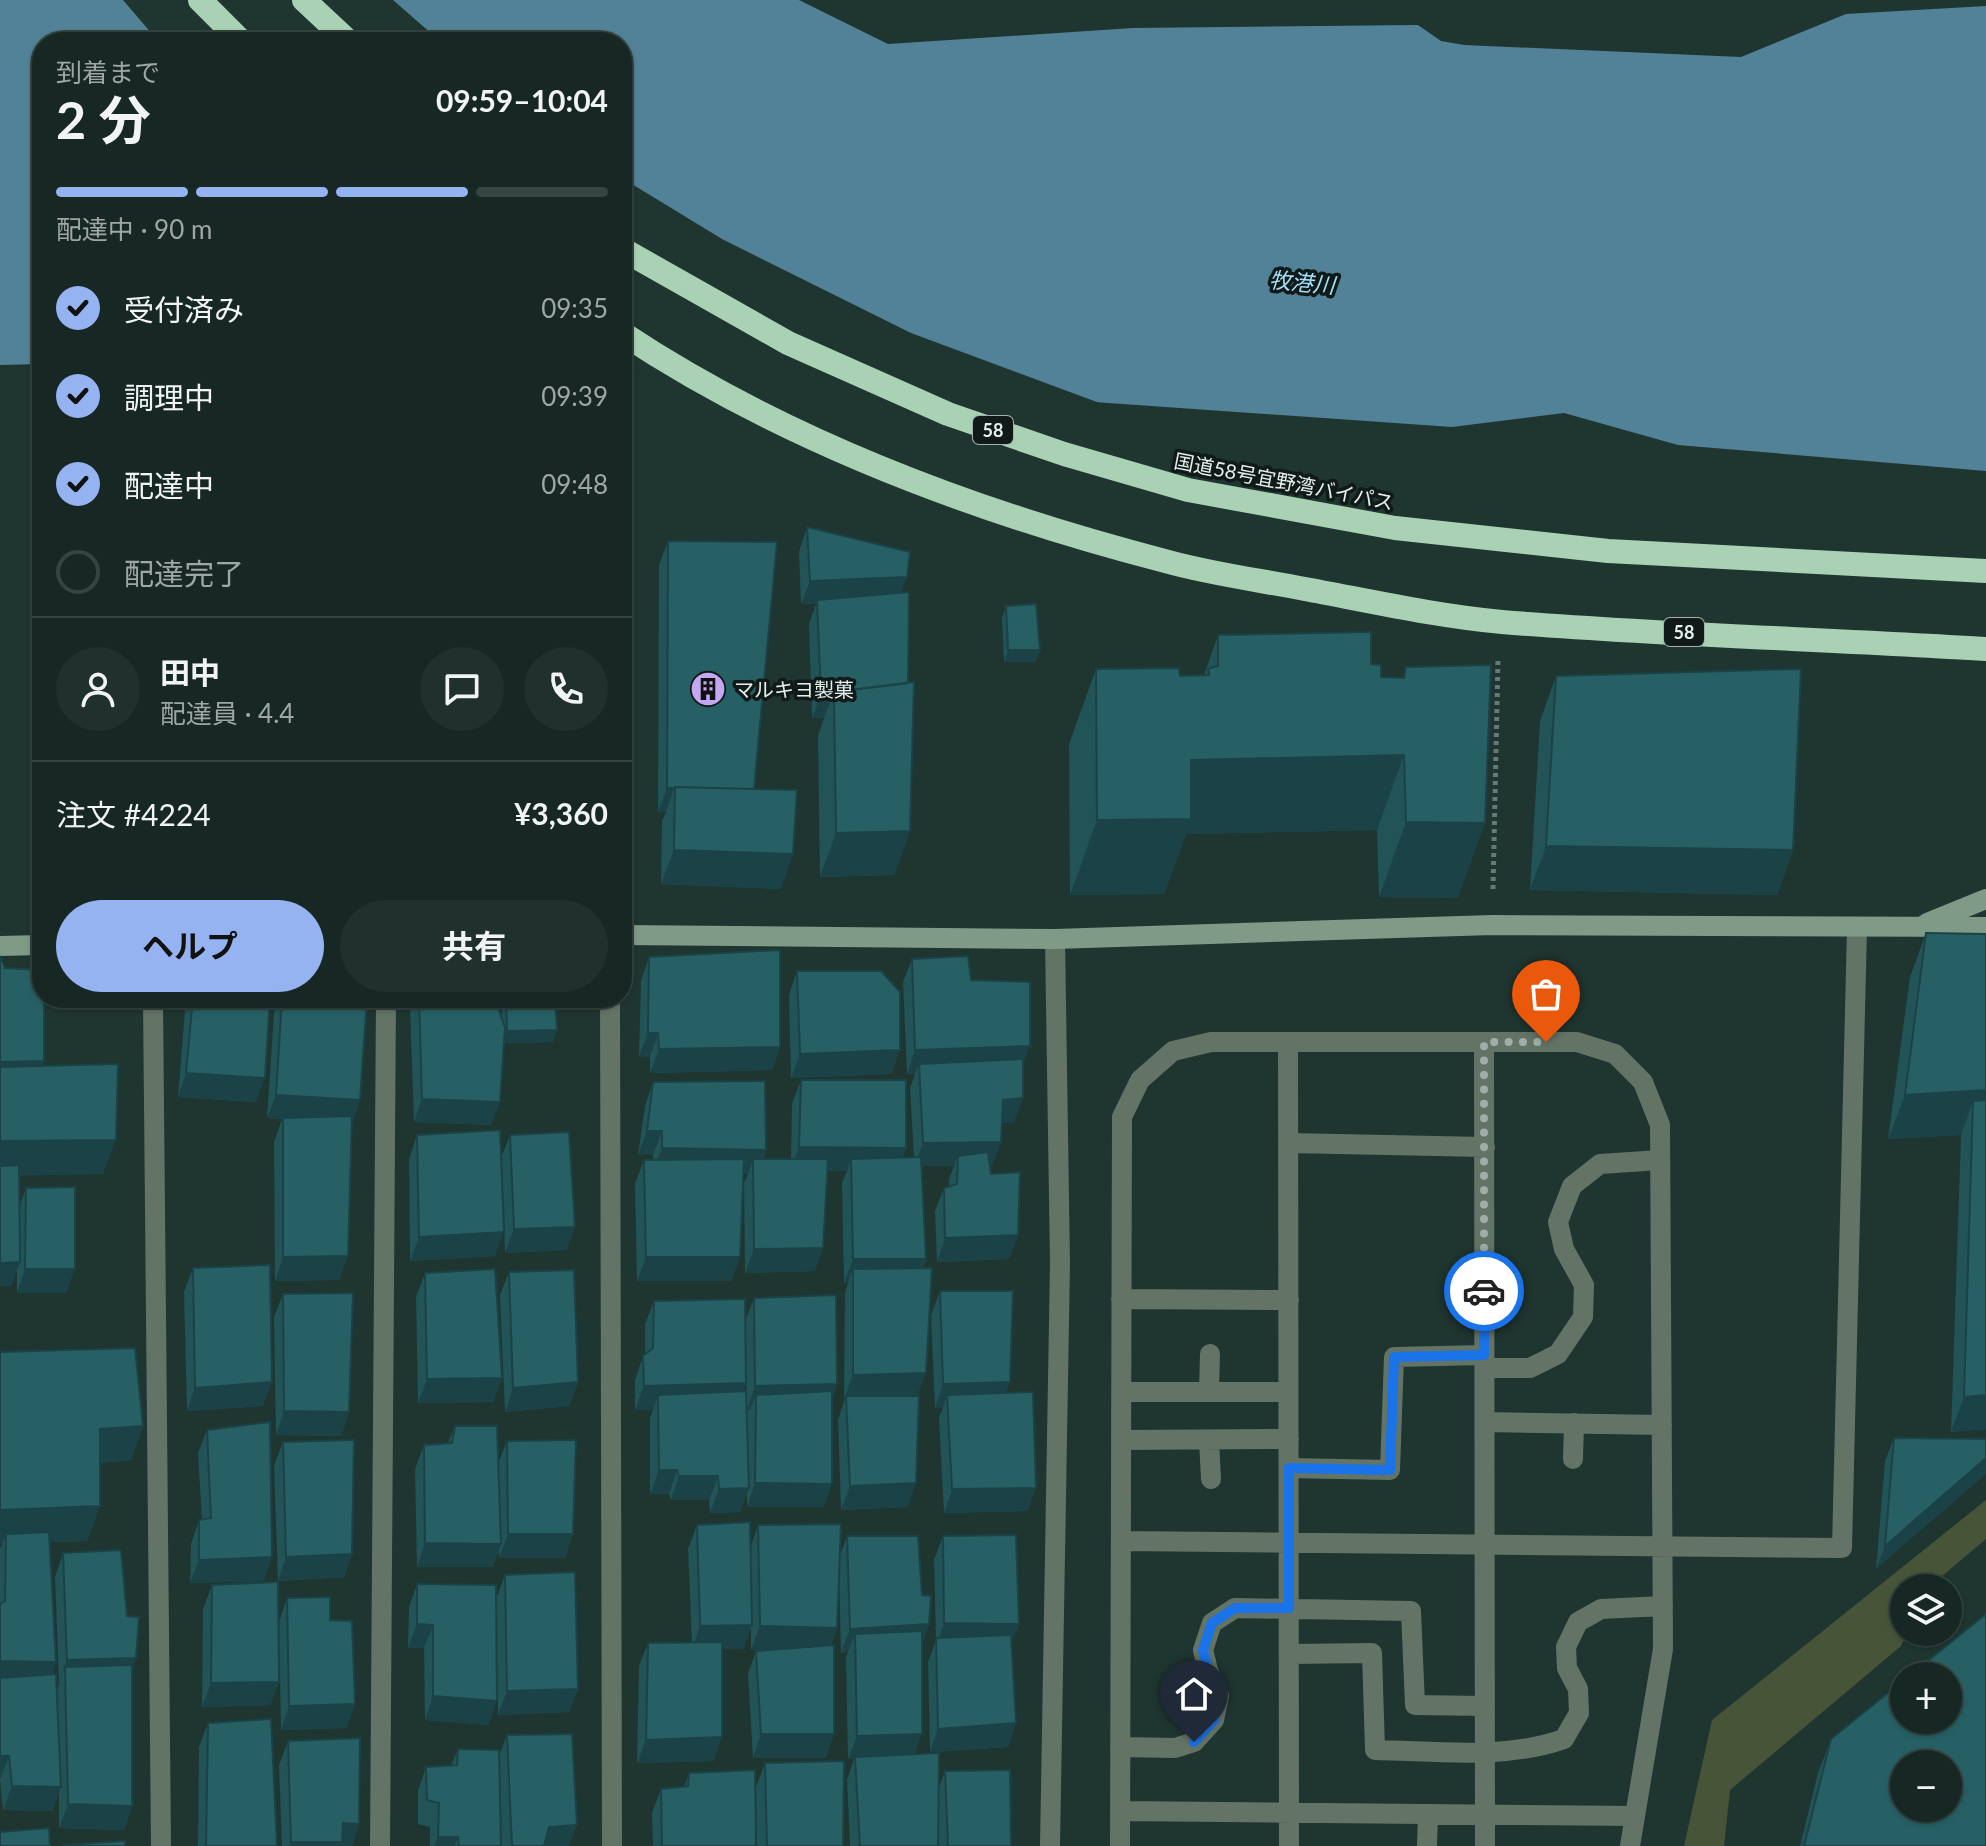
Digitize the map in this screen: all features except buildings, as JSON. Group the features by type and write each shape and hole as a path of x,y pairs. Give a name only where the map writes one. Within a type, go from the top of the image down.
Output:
{"highway":[{"path":"200,0 232,32"},
{"path":"304,0 338,32"},
{"name":"国道58号宜野湾バイパス","path":"632,255 788,343 948,414 1064,454 1188,490 1395,528 1608,551 1986,571"},
{"name":"58","path":"632,340 674,367 773,421 917,482 1167,562 1383,604 1499,622 1986,649"}],"street":[{"path":"1912,928 1986,899"},
{"path":"632,935 1055,939 1492,925 1986,927"},
{"path":"1121,1541 1842,1548 1857,928"},
{"path":"1050,1846 1060,1263 1055,939"},
{"path":"0,946 32,945"},
{"path":"153,1008 161,1846"},
{"path":"380,1846 386,1008"},
{"path":"610,1008 612,1846"},
{"path":"1120,1846 1122,1117 1140,1080 1173,1051 1211,1042 1577,1042 1615,1054 1643,1082 1660,1125 1663,1649 1630,1846"},
{"path":"1288,1042 1289,1846"},
{"path":"1484,1042 1485,1846"},
{"path":"1288,1143 1485,1147"},
{"path":"1289,1468 1390,1470 1394,1357 1530,1368 1558,1354 1583,1317 1584,1285 1564,1249 1558,1222 1572,1186 1600,1164 1660,1160"},
{"path":"1121,1299 1289,1300"},
{"path":"1209,1392 1210,1354"},
{"path":"1121,1392 1288,1392"},
{"path":"1485,1422 1662,1425"},
{"path":"1573,1459 1574,1423"},
{"path":"1121,1440 1289,1439"},
{"path":"1209,1440 1211,1479"},
{"path":"1289,1654 1372,1653 1375,1750 1486,1753 1541,1747 1564,1739 1579,1713 1578,1689 1567,1668 1566,1647 1578,1622 1601,1609 1663,1606"},
{"path":"1120,1747 1175,1748 1194,1742 1214,1720 1219,1696 1203,1650 1212,1623 1235,1608 1411,1611 1415,1705 1485,1706"},
{"path":"1120,1811 1635,1816"},
{"path":"1427,1846 1428,1814"}],"path":[{"path":"1492,925 1499,622"}],"green space":[{"path":"1986,1500 1986,1539 1945,1574 1894,1574"},
{"path":"1890,1577 1890,1646 1901,1646 1730,1790 1724,1846 1684,1846 1712,1720"}],"water":[{"name":"牧港川","path":"0,0 799,0 888,44 1133,28 1418,25 1441,41 1464,45 1741,57 1846,14 1986,6 1986,471 1678,445 1564,413 1452,427 632,370 632,32 32,32 32,364 0,365"}],"pier":[{"path":"123,0 393,0 430,32 150,32"},
{"path":"632,184 722,239 911,333 1113,408 632,374"}],"way so far":[{"path":"1484,1291 1484,1042 1546,1042"}],"place":[{"name":"マルキヨ製菓","path":"708,689"}],"route":[{"path":"1194,1742 1214,1720 1219,1696 1203,1650 1212,1623 1235,1608 1289,1608 1289,1468 1390,1470 1394,1357 1484,1355 1484,1291"}]}
